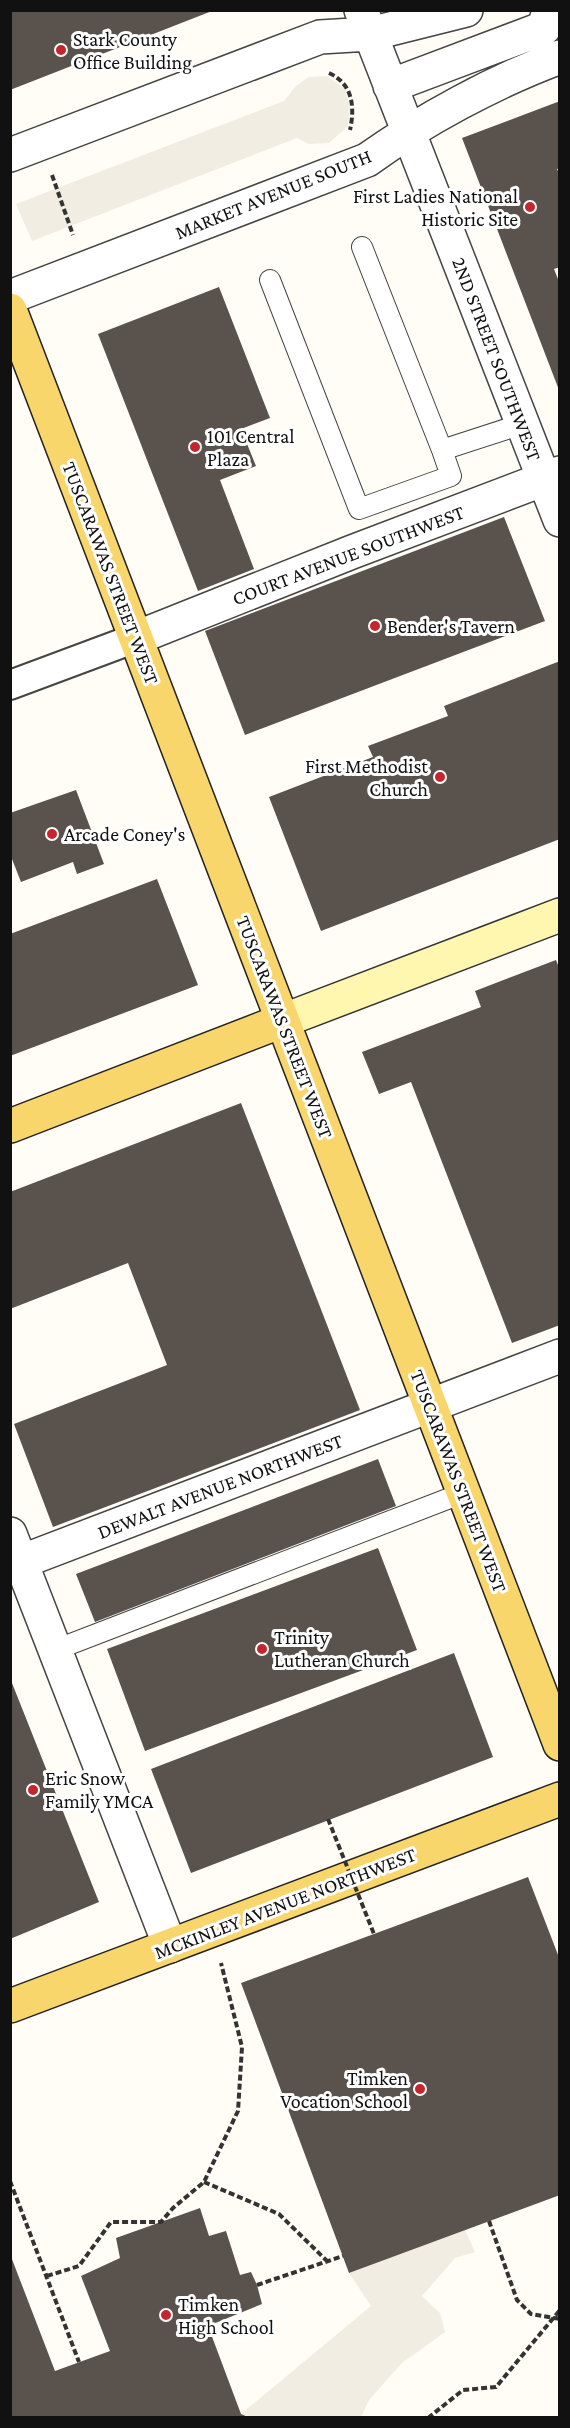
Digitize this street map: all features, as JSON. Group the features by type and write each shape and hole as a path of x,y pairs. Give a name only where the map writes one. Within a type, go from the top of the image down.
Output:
{"main road":[{"name":"TUSCARAWAS STREET WEST","path":"10,310 560,1744"},
{"path":"10,1126 560,915"},
{"name":"MCKINLEY AVENUE NORTHWEST","path":"10,2006 560,1799"}],"street":[{"path":"10,155 365,22 466,10"},
{"path":"390,86 544,28 549,10"},
{"name":"2ND STREET SOUTHWEST","path":"365,22 522,424 552,476 560,520"},
{"name":"MARKET AVENUE SOUTH","path":"10,297 367,160 408,131 534,67 560,57"},
{"name":"COURT AVENUE SOUTHWEST","path":"136,638 552,476"},
{"path":"10,685 136,638"},
{"name":"DEWALT AVENUE NORTHWEST","path":"14,1554 430,1406 560,1356"},
{"path":"14,1554 55,1650 170,1946"}],"lane":[{"path":"270,280 359,509 451,476 362,247"},
{"path":"442,450 522,424"},
{"path":"55,1650 463,1494"}],"path":[{"path":"325,70 346,87 353,104 349,134"},
{"path":"48,166 74,236"},
{"path":"328,1819 374,1934"},
{"path":"47,2276 79,2266 111,2222 161,2222 172,2208 204,2182 238,2110 242,2047 213,1930"},
{"path":"10,2181 79,2362"},
{"path":"204,2182 279,2214 327,2261"},
{"path":"489,2221 517,2300 531,2314 560,2319"},
{"path":"257,2285 343,2256"},
{"path":"428,2418 462,2390 496,2386 560,2310"}],"shaded area":[{"path":"327,76 345,89 350,108 348,126 329,143 309,144 297,138 32,241 16,204 284,101 295,87 308,77"},
{"path":"465,2230 475,2252 455,2258 422,2296 440,2313 445,2332 402,2363 369,2400 361,2417 250,2418 241,2414 371,2306 349,2273"}],"building":[{"name":"Stark County Office Building","path":"10,10 212,10 212,11 10,90"},
{"path":"560,101 560,168 557,169 560,175 560,267 554,269 560,284 559,390 462,138"},
{"name":"101 Central Plaza","path":"219,287 270,418 241,429 256,466 220,480 254,569 198,591 98,334"},
{"name":"Bender's Tavern","path":"504,517 545,621 245,735 205,631"},
{"name":"First Methodist Church","path":"560,661 560,839 321,931 269,797 373,757 368,746 448,716 444,706"},
{"name":"Arcade Coney's","path":"76,790 104,864 77,874 73,862 21,882 10,854 10,813"},
{"path":"157,879 198,985 10,1056 10,934"},
{"path":"556,960 560,970 560,1325 512,1343 411,1082 379,1094 362,1052 481,1007 475,991"},
{"path":"241,1103 360,1410 53,1527 14,1424 167,1365 128,1263 10,1309 10,1192"},
{"path":"378,1459 396,1506 95,1622 76,1574"},
{"name":"Trinity Lutheran Church","path":"378,1548 417,1650 145,1751 107,1649"},
{"path":"454,1653 493,1757 191,1873 151,1769"},
{"name":"Eric Snow Family YMCA","path":"10,1678 99,1902 10,1939"},
{"name":"Timken Vocation School","path":"528,1877 560,1960 560,2195 349,2273 241,1983"},
{"name":"Timken High School","path":"200,2208 209,2236 226,2231 240,2275 251,2272 262,2304 208,2326 241,2414 250,2418 10,2418 10,2254 55,2371 110,2351 81,2276 120,2258 116,2238"}],"place":[{"name":"Stark County Office Building","path":"61,50"},
{"name":"First Ladies National Historic Site","path":"530,207"},
{"name":"101 Central Plaza","path":"195,447"},
{"name":"Bender's Tavern","path":"375,626"},
{"name":"First Methodist Church","path":"440,777"},
{"name":"Arcade Coney's","path":"52,834"},
{"name":"Trinity Lutheran Church","path":"262,1649"},
{"name":"Eric Snow Family YMCA","path":"33,1790"},
{"name":"Timken Vocation School","path":"420,2089"},
{"name":"Timken High School","path":"166,2315"}]}
